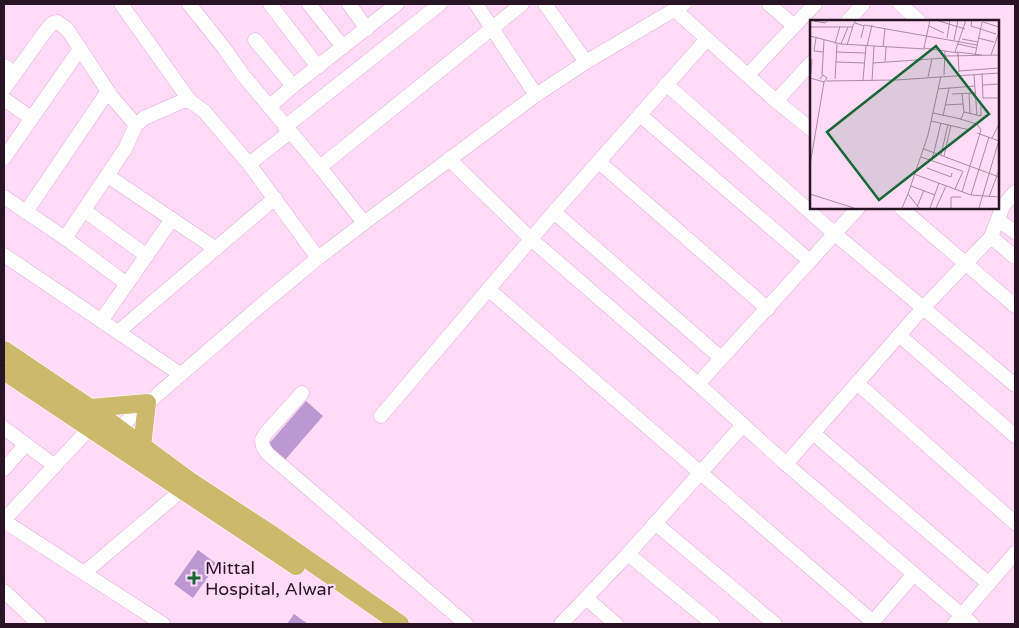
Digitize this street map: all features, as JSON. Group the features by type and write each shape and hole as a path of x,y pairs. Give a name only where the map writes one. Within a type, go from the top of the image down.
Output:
{"main road":[{"path":"4,350 90,408 112,434 182,490 314,577 380,624"},
{"path":"4,371 89,428 112,434 142,446 190,481 268,532 400,624"},
{"path":"90,408 147,403 142,446"}],"street":[{"path":"121,4 190,101 204,111 249,164 318,258"},
{"path":"189,4 243,75 364,223"},
{"path":"270,4 318,67"},
{"path":"309,4 343,47"},
{"path":"349,4 367,29"},
{"path":"269,107 397,4"},
{"path":"249,164 287,129 440,4"},
{"path":"476,4 490,28 536,95"},
{"path":"320,168 490,28 522,4"},
{"path":"545,4 586,62"},
{"path":"769,4 794,26"},
{"path":"748,76 815,4"},
{"path":"849,20 863,4"},
{"path":"900,4 918,20"},
{"path":"112,434 318,258 364,223 536,95 586,62 679,7 707,39 776,101 810,128"},
{"path":"4,89 10,69 47,28 57,22 67,29 108,91 136,124"},
{"path":"381,416 554,212 707,39"},
{"path":"255,40 293,86"},
{"path":"5,155 80,49"},
{"path":"776,101 810,64"},
{"path":"666,84 835,234 1015,385"},
{"path":"26,212 108,91"},
{"path":"4,99 32,118"},
{"path":"65,238 130,141 136,124 175,103 190,101"},
{"path":"640,115 810,261"},
{"path":"449,159 531,239 914,574 963,621 989,584 1015,553"},
{"path":"599,162 768,309"},
{"path":"108,176 216,249"},
{"path":"786,464 923,308 991,237 1003,206 1015,192"},
{"path":"4,197 128,284"},
{"path":"118,332 275,198"},
{"path":"698,384 857,209"},
{"path":"902,209 1015,306"},
{"path":"85,210 147,256"},
{"path":"554,212 721,358"},
{"path":"101,320 172,219"},
{"path":"998,220 1015,232"},
{"path":"991,237 1015,257"},
{"path":"4,255 180,374"},
{"path":"488,289 872,623 914,574"},
{"path":"899,335 1015,436"},
{"path":"857,383 1015,522"},
{"path":"302,393 266,432 262,440 263,446 288,471 466,624"},
{"path":"561,624 628,554 743,425"},
{"path":"4,428 55,466"},
{"path":"89,428 4,520 163,624"},
{"path":"813,433 989,584"},
{"path":"6,462 25,444"},
{"path":"84,573 182,490"},
{"path":"656,523 775,624"},
{"path":"628,554 713,624"},
{"path":"4,591 39,624"},
{"path":"586,598 616,624"}],"building":[{"path":"306,401 323,416 284,461 267,446"},
{"path":"198,550 217,564 193,598 174,584"},
{"path":"294,614 308,624 287,624"}],"place":[{"name":"Mittal Hospital, Alwar","path":"194,578"}]}
